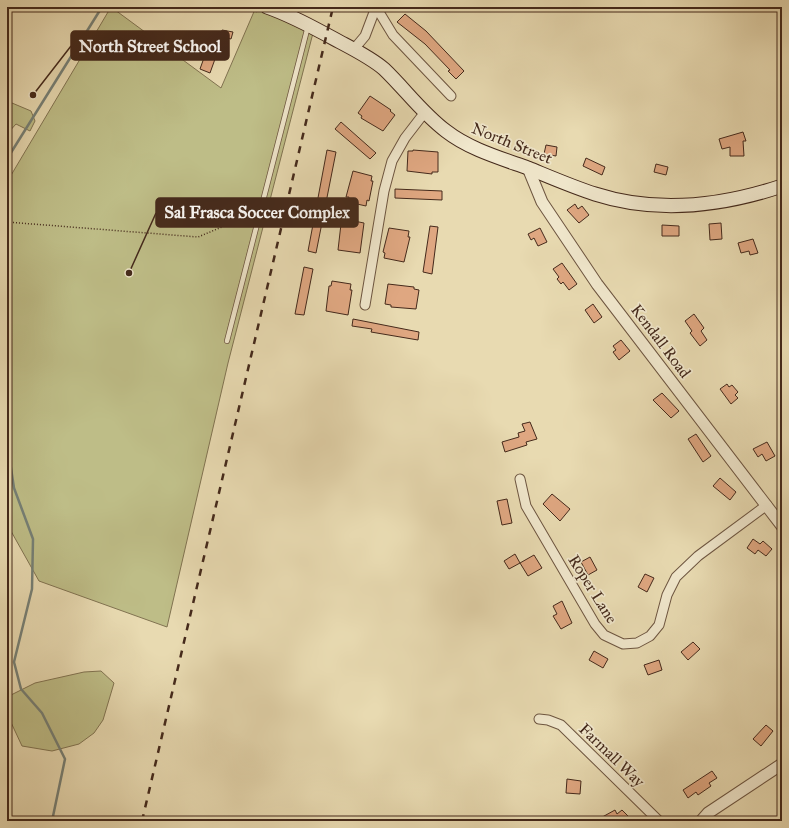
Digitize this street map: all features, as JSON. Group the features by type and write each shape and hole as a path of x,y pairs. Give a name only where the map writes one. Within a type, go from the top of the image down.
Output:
{"main road":[{"name":"North Street","path":"267,7 308,25 354,49 382,67 425,112 447,132 465,142 596,194 623,201 652,204 703,204 746,198 782,186"}],"street":[{"path":"354,49 365,36 376,7"},
{"path":"376,7 393,35 451,96"},
{"path":"365,305 384,191 392,162 399,147 425,112"},
{"name":"Kendall Road","path":"528,168 542,202 597,284 782,526"},
{"name":"Roper Lane","path":"520,479 526,506 595,624 604,635 623,644 637,642 650,636 659,625 667,595 676,577 698,556 767,505"},
{"name":"Farmall Way","path":"539,719 548,720 561,725 659,821"},
{"path":"701,821 708,813 782,764"}],"lane":[{"path":"227,341 259,211 308,25"}],"path":[{"path":"7,222 198,236 259,211"}],"shaded area":[{"path":"111,7 221,88 256,7 313,33 228,363 167,627 39,581 7,524 7,182"},
{"path":"12,103 31,111 35,121 30,131 16,124 7,134 7,107"},
{"path":"101,671 114,683 103,720 94,733 79,744 52,751 22,746 8,716 7,697 35,683 84,672"}],"building":[{"path":"405,14 426,31 464,71 456,79 448,71 450,70 425,44 397,22"},
{"path":"222,30 233,32 231,39 227,38 226,41 220,40"},
{"path":"205,55 215,59 210,73 200,69"},
{"path":"370,96 391,110 390,111 395,115 383,131 361,118 362,116 358,113"},
{"path":"341,122 376,153 370,159 335,129"},
{"path":"743,132 746,141 743,141 744,156 730,156 730,147 722,149 719,139"},
{"path":"546,145 557,147 556,156 544,154"},
{"path":"327,150 336,152 316,253 308,251"},
{"path":"408,151 438,152 438,172 432,172 432,174 407,171"},
{"path":"586,158 605,167 602,175 583,166"},
{"path":"656,164 668,167 666,175 654,172"},
{"path":"353,171 372,176 371,181 373,181 369,201 367,200 366,206 348,202 349,197 346,197"},
{"path":"395,189 442,191 442,200 395,198"},
{"path":"575,204 578,209 582,206 589,215 579,223 567,210"},
{"path":"344,219 364,223 360,253 338,250 341,224 343,224"},
{"path":"721,223 722,239 710,240 709,224"},
{"path":"662,225 679,226 679,236 662,236"},
{"path":"430,226 438,227 432,274 423,272"},
{"path":"389,228 409,231 408,237 410,237 404,262 384,258 385,253 383,252"},
{"path":"540,228 547,242 538,246 534,238 531,240 528,234"},
{"path":"753,239 758,253 750,255 749,251 741,253 738,243"},
{"path":"562,263 577,284 569,290 563,282 561,284 557,279 559,277 553,269"},
{"path":"304,267 313,269 304,315 295,314"},
{"path":"332,281 351,284 350,290 352,290 348,315 326,311 329,286 331,286"},
{"path":"388,284 414,287 414,289 419,290 416,309 391,307 391,305 385,304"},
{"path":"593,304 602,317 594,323 585,310"},
{"path":"694,314 704,328 701,331 707,340 700,346 690,333 692,331 685,321"},
{"path":"353,319 419,332 418,340 371,332 372,329 352,326"},
{"path":"621,340 630,351 619,360 613,352 616,350 613,346"},
{"path":"727,384 729,387 732,385 738,392 735,395 738,398 731,404 720,389"},
{"path":"662,393 679,411 671,418 653,400"},
{"path":"530,422 537,439 526,442 527,445 505,452 502,442 519,437 518,433 525,431 522,424"},
{"path":"696,434 711,456 703,462 688,439"},
{"path":"767,442 775,456 766,461 762,454 758,457 753,449"},
{"path":"720,478 736,492 730,500 713,486"},
{"path":"552,494 570,509 560,521 543,504"},
{"path":"507,499 512,523 502,525 497,501"},
{"path":"753,539 760,544 763,541 772,549 766,556 758,550 755,554 747,548"},
{"path":"515,554 520,563 509,569 504,561"},
{"path":"534,555 542,568 528,576 520,563"},
{"path":"590,557 597,570 588,575 581,562"},
{"path":"645,574 654,578 647,592 638,587"},
{"path":"562,601 572,623 561,629 553,616 557,614 553,606"},
{"path":"693,642 700,649 688,660 681,652"},
{"path":"594,651 608,659 603,668 589,660"},
{"path":"659,660 662,670 648,675 644,665"},
{"path":"766,725 773,731 761,746 753,739"},
{"path":"712,771 717,778 709,783 711,786 698,795 696,792 688,798 683,790"},
{"path":"567,779 581,781 580,794 566,793"},
{"path":"615,810 617,814 622,810 629,817 625,821 595,821"}],"waterway":[{"path":"7,159 102,7"},
{"path":"7,442 14,488 33,539 32,589 14,662 21,689 42,713 65,759 52,821"}],"railway":[{"path":"142,821 333,7"}],"place":[{"name":"North Street School","path":"33,95"},
{"name":"Sal Frasca Soccer Complex","path":"129,273"}]}
